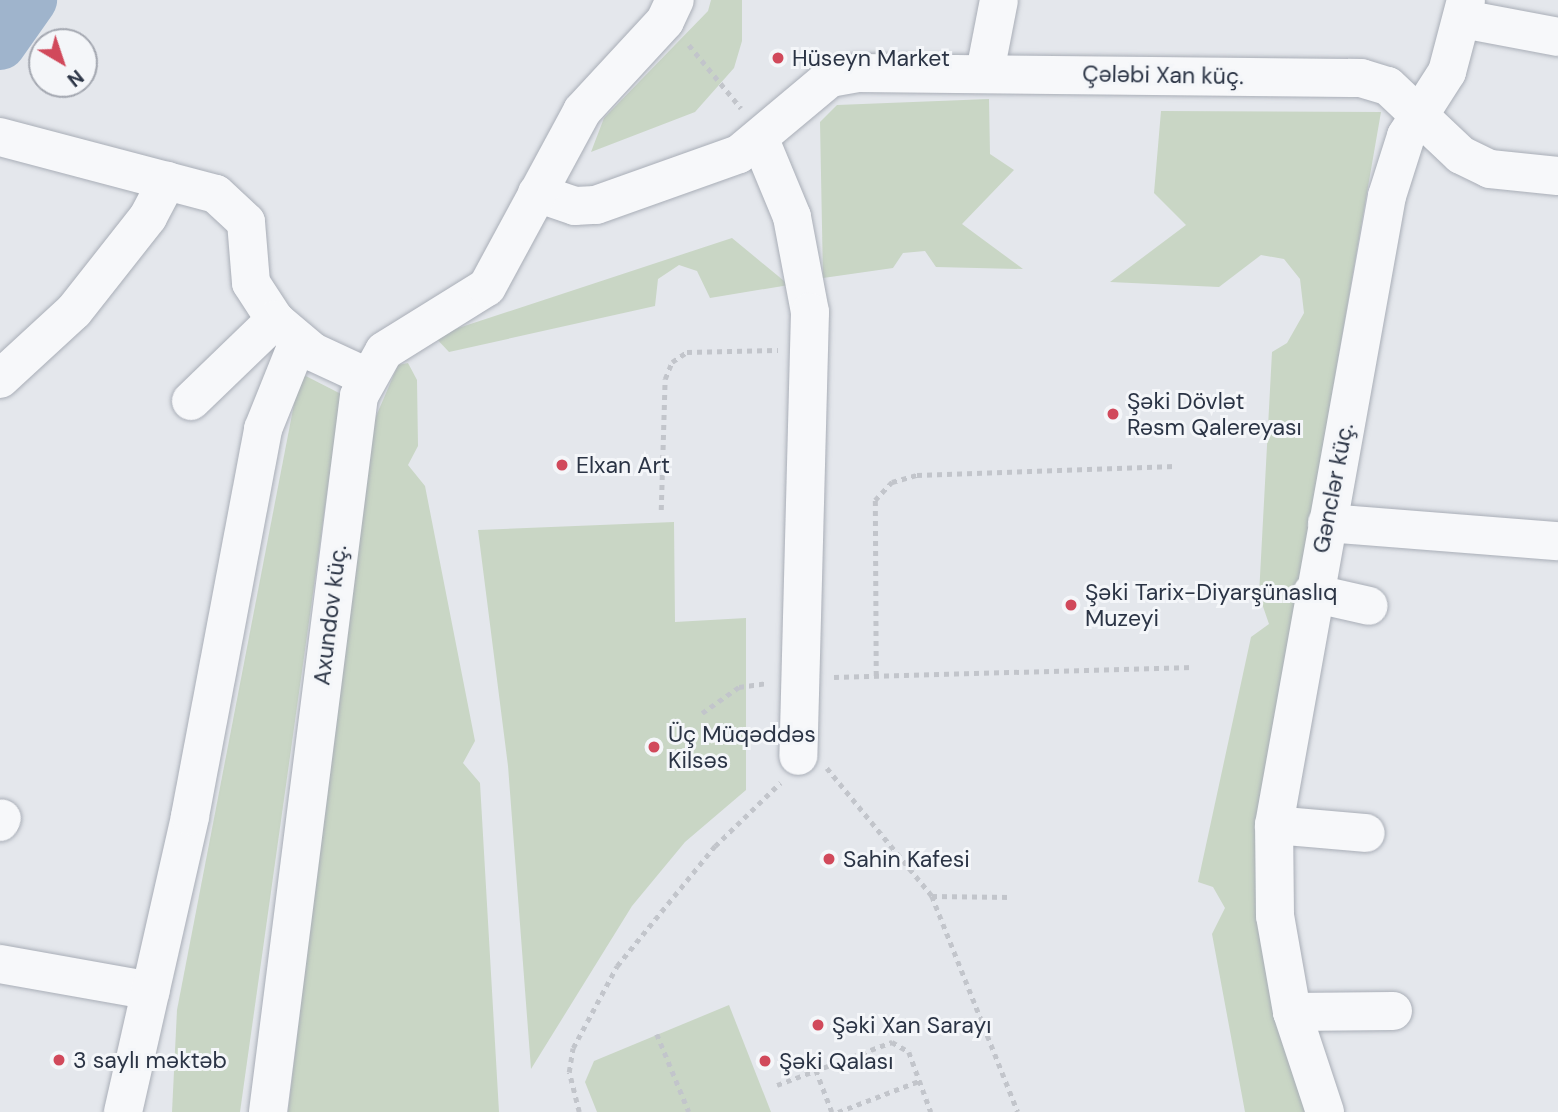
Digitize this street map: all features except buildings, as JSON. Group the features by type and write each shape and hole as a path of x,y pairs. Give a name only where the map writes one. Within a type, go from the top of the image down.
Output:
{"street":[{"path":"985,72 999,0"},
{"path":"1465,10 1558,37"},
{"name":"Gənclər küç.","path":"1325,1112 1292,1012 1275,916 1274,825 1312,593 1388,196 1401,148 1447,72 1465,10"},
{"name":"Axundov küç.","path":"268,1112 356,413 367,377 384,351 487,287 582,111 670,11"},
{"name":"Çələbi Xan küç.","path":"761,142 830,78 985,72 1361,78 1388,86 1422,112 1461,155 1490,169 1558,176"},
{"path":"537,193 575,206 596,205 761,142 802,253 811,349 798,756"},
{"path":"3,145 216,194 246,222 251,283 286,331 367,377"},
{"path":"0,379 74,311 148,217 167,181"},
{"path":"191,401 286,331"},
{"path":"123,1112 151,991 263,429 286,331"},
{"path":"1327,523 1558,541"},
{"path":"1312,593 1369,606"},
{"path":"1274,825 1367,832"},
{"path":"0,964 151,991"},
{"path":"1292,1012 1393,1011"}],"path":[{"path":"670,11 761,142"},
{"path":"661,510 665,379 672,362 687,352 811,349"},
{"path":"876,676 874,500 892,482 917,475 1175,466"},
{"path":"702,713 739,687 800,678 1193,667"},
{"path":"579,1112 569,1072 573,1048 617,966 798,756 819,762 839,779 932,896 1018,1112"},
{"path":"932,896 1011,897"},
{"path":"657,1034 689,1112"},
{"path":"777,1085 892,1042 909,1052 931,1112"},
{"path":"816,1070 832,1112"},
{"path":"838,1112 919,1081"}],"green space":[{"path":"711,0 742,0 742,41 734,68 695,112 591,152 604,118 708,11"},
{"path":"989,99 990,154 1014,170 962,224 1023,269 936,267 925,251 903,253 893,268 823,278 820,122 837,105"},
{"path":"1161,111 1381,112 1255,837 1307,1112 1245,1112 1212,934 1225,908 1213,887 1198,882 1251,637 1269,624 1259,595 1272,352 1287,343 1304,313 1300,279 1284,259 1261,255 1219,287 1110,282 1186,225 1154,193"},
{"path":"732,238 789,285 710,298 697,271 679,265 658,279 655,306 449,352 434,336"},
{"path":"408,363 417,380 418,446 408,465 425,486 475,741 463,763 480,783 499,1112 288,1112 368,435 398,365"},
{"path":"300,373 341,394 240,1112 172,1112 177,1010"},
{"path":"674,522 675,622 746,618 746,790 685,842 632,906 531,1069 508,766 478,530"},
{"path":"729,1005 771,1112 597,1112 585,1082 594,1061"}],"waterway":[{"path":"0,44 31,0"}],"place":[{"name":"Hüseyn Market","path":"778,58"},
{"name":"Şəki Dövlət Rəsm Qalereyası","path":"1113,414"},
{"name":"Elxan Art","path":"562,465"},
{"name":"Şəki Tarix-Diyarşünaslıq Muzeyi","path":"1071,605"},
{"name":"Üç Müqəddəs Kilsəs","path":"654,747"},
{"name":"Sahin Kafesi","path":"829,859"},
{"name":"Şəki Xan Sarayı","path":"818,1025"},
{"name":"3 saylı məktəb","path":"59,1060"},
{"name":"Şəki Qalası","path":"765,1061"}]}
